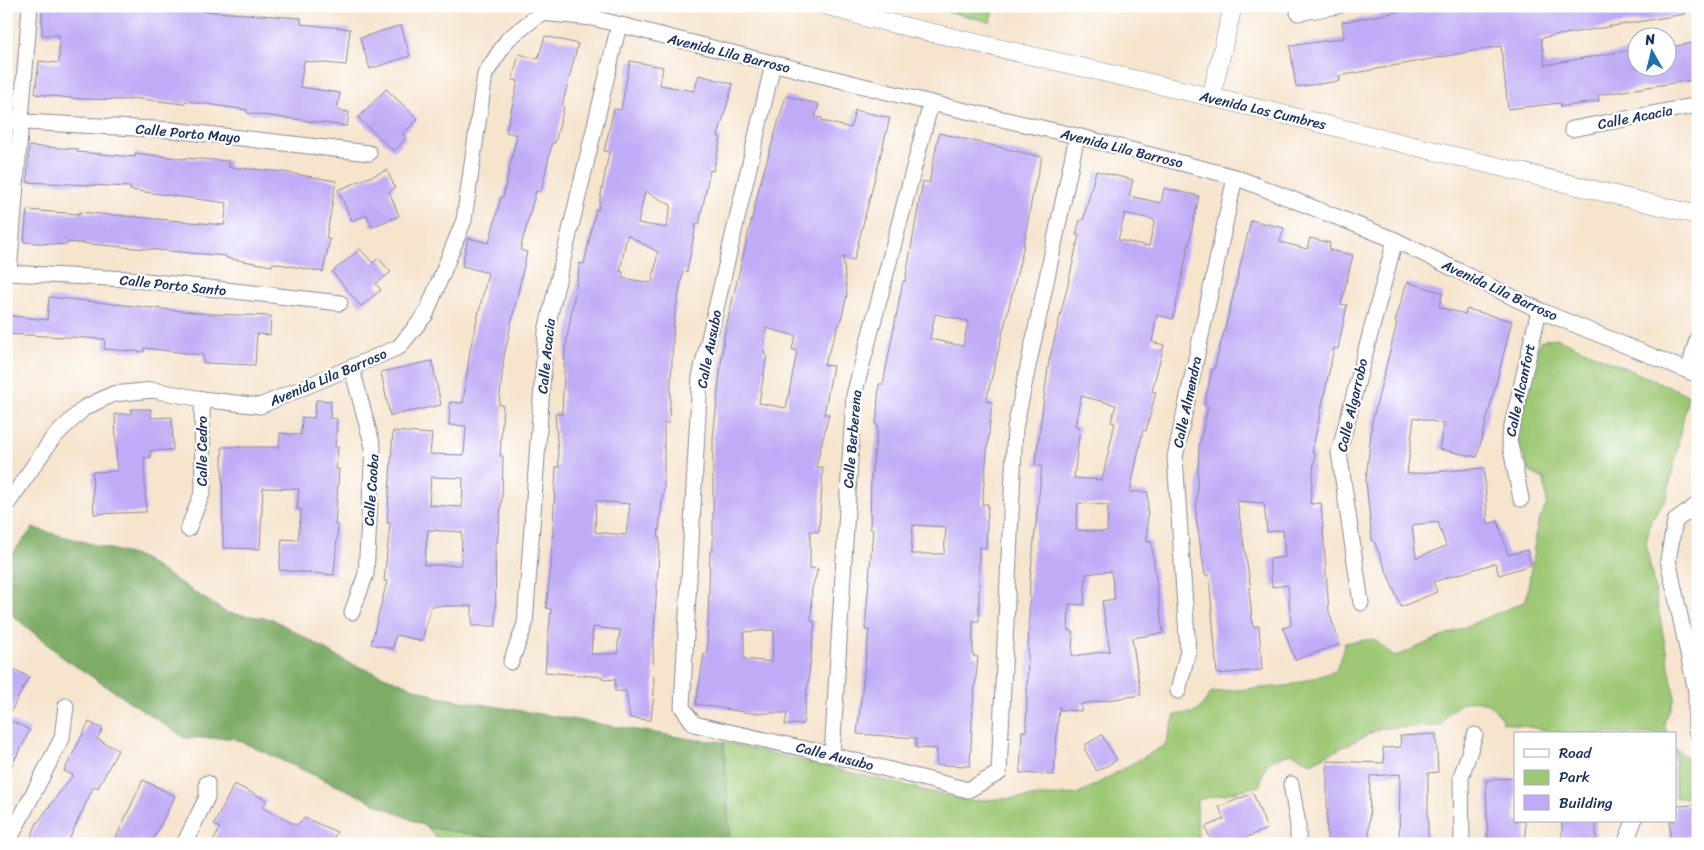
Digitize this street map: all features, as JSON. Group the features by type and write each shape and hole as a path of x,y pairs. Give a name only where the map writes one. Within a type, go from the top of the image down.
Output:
{"street":[{"path":"8,273 13,121 30,6"},
{"name":"Avenida Las Cumbres","path":"828,6 865,12 1211,98 1698,215"},
{"path":"1211,98 1233,6"},
{"path":"1298,13 1338,6"},
{"name":"Avenida Lila Barroso","path":"6,506 52,439 84,408 113,394 153,390 202,399 260,406 352,369 399,347 426,314 464,220 485,74 508,40 541,13 593,18 931,103 1077,136 1235,177 1395,240 1539,310 1693,373"},
{"name":"Calle Acacia","path":"512,662 525,624 546,331 619,25"},
{"name":"Calle Ausubo","path":"774,64 700,377 682,707 694,724 832,755 968,790 999,773 1015,428 1077,136"},
{"name":"Calle Berberena","path":"832,755 854,394 931,103"},
{"name":"Calle Acacia","path":"1572,129 1698,105"},
{"name":"Calle Porto Mayo","path":"13,121 172,130 369,153"},
{"name":"Calle Almendra","path":"1178,690 1188,651 1175,457 1235,177"},
{"name":"Calle Algarrobo","path":"1361,603 1339,452 1395,240"},
{"name":"Calle Porto Santo","path":"8,273 129,279 340,304"},
{"name":"Calle Alcanfort","path":"1521,499 1509,439 1539,310"},
{"path":"1693,373 1698,338"},
{"name":"Calle Caoba","path":"352,369 374,447 366,574 352,612"},
{"name":"Calle Cedro","path":"188,529 203,490 202,399"},
{"path":"1696,731 1696,691 1668,560 1675,521 1698,504"},
{"path":"7,844 62,738 66,706"},
{"path":"1462,844 1461,777 1475,735"},
{"path":"184,844 207,797 207,783"},
{"path":"1291,784 1298,825 1298,844"},
{"path":"1625,844 1634,822"}],"green space":[{"path":"926,6 994,6 990,22"},
{"path":"1556,338 1688,395 1667,497 1651,520 1646,544 1675,698 1664,723 1666,732 1556,732 1503,722 1494,708 1488,704 1481,701 1467,702 1450,711 1441,726 1381,728 1311,763 1292,753 1278,757 1266,767 1260,786 1197,800 1198,844 730,844 724,742 969,801 1079,794 1165,745 1175,715 1197,712 1212,692 1287,686 1336,671 1345,643 1374,639 1394,657 1526,601 1538,523 1547,503 1544,479 1530,472 1517,439 1540,341"},
{"path":"33,528 140,557 227,613 273,619 347,662 438,697 697,740 724,742 730,844 531,844 427,827 233,738 185,738 65,659 6,610 6,561"},
{"path":"1676,749 1688,758 1698,758 1698,797 1676,798"},
{"path":"427,827 531,844 441,844"}],"building":[{"path":"42,6 114,6 180,13 182,6 203,9 202,11 301,18 301,24 350,29 346,65 304,61 300,87 340,93 337,110 349,112 347,126 247,113 247,110 185,101 184,104 131,98 131,100 80,99 35,94 39,61 59,63 59,35 42,35"},
{"path":"1431,6 1684,6 1685,14 1541,38 1545,65 1626,51 1626,78 1676,78 1676,46 1692,43 1698,79 1598,95 1599,101 1561,107 1560,103 1508,109 1501,46 1339,76 1340,81 1296,87 1290,46 1344,38 1342,22"},
{"path":"401,25 410,56 370,69 360,38"},
{"path":"545,36 578,44 562,106 564,107 555,143 552,143 541,192 536,191 520,250 527,252 504,356 499,405 503,405 500,456 503,456 502,497 497,543 495,543 496,626 472,626 472,606 431,606 422,641 396,635 393,649 371,644 387,581 384,581 390,523 387,523 393,431 432,434 430,454 464,455 466,426 449,425 450,402 463,403 470,350 488,273 462,266 468,238 489,243 501,197 503,197 517,135 506,132 518,81 512,80 519,54 538,59","holes":["431,477 463,478 462,507 429,505","428,530 462,532 461,565 424,565"]},
{"path":"630,61 663,67 660,85 694,91 699,75 733,84 718,136 721,137 713,171 710,170 699,225 696,224 687,272 683,271 674,319 669,423 664,423 664,485 658,538 660,539 653,646 654,692 651,720 630,718 626,691 615,691 615,679 603,680 603,677 545,672 551,609 546,608 551,566 556,467 559,467 555,413 562,414 565,350 580,263 584,264 596,209 598,210 609,152 604,151 614,109 621,110","holes":["645,191 671,205 666,228 638,223","627,235 658,252 652,283 622,278 623,272 620,271","596,501 630,504 626,535 595,532","593,627 620,630 617,654 591,654"]},
{"path":"386,89 418,119 403,134 406,138 394,151 358,118"},
{"path":"786,96 819,104 815,117 822,118 822,121 851,128 855,110 890,118 854,260 843,257 847,295 842,316 824,365 833,366 824,414 829,414 816,467 823,467 819,532 810,531 810,568 818,569 812,588 811,621 815,621 803,724 785,725 787,713 750,713 696,704 704,654 707,654 710,551 713,551 713,438 724,336 760,184","holes":["766,328 796,336 792,349 797,351 786,408 759,403 767,355 764,354","774,630 772,662 744,659 744,632"]},
{"path":"939,133 1042,157 1033,192 1023,249 986,401 992,402 982,504 988,504 986,548 979,547 979,621 973,621 973,656 978,657 970,766 936,765 937,749 916,748 916,738 857,734 869,630 865,630 873,529 870,529 871,478 878,425 876,425 879,384 883,384 903,281 905,282 923,181 929,183","holes":["935,314 968,321 963,346 930,339","913,525 946,527 944,554 911,554"]},
{"path":"29,146 78,149 77,152 135,157 135,153 185,159 229,161 229,167 283,172 336,181 326,239 330,239 323,272 273,263 272,266 226,258 226,256 67,242 67,245 24,242 27,210 79,214 79,212 224,225 227,203 130,190 130,187 27,182"},
{"path":"387,170 395,188 389,191 399,216 372,227 367,215 352,221 338,190"},
{"path":"1096,171 1133,180 1129,196 1161,203 1164,188 1199,196 1173,319 1157,315 1152,342 1164,345 1152,391 1156,392 1146,431 1143,430 1130,492 1148,492 1147,542 1151,541 1163,633 1132,638 1141,695 1081,704 1081,711 1061,710 1059,706 1054,775 1020,773 1022,731 1026,731 1030,579 1042,466 1035,465 1049,361 1079,235 1076,235 1080,220 1083,220","holes":["1125,213 1155,220 1149,246 1118,240","1081,396 1116,405 1111,422 1115,423 1102,480 1074,478 1080,427 1075,426","1078,503 1108,505 1107,532 1076,530","1111,571 1115,599 1102,601 1110,651 1072,656 1073,631 1068,631 1069,604 1084,605 1086,574"]},
{"path":"1251,220 1284,228 1280,242 1307,249 1310,238 1330,243 1329,250 1353,255 1341,304 1347,305 1338,349 1334,348 1312,453 1315,453 1310,504 1321,503 1329,612 1340,644 1295,660 1283,628 1291,625 1288,585 1272,587 1269,559 1285,557 1283,530 1267,532 1264,503 1237,501 1251,589 1249,589 1253,627 1259,626 1262,670 1217,674 1209,575 1205,575 1196,518 1199,447 1208,406 1204,406 1212,369 1214,369 1230,309"},
{"path":"360,249 373,263 378,258 391,272 376,284 381,290 361,306 332,272"},
{"path":"1407,282 1443,293 1439,307 1465,314 1467,309 1512,321 1477,457 1439,449 1444,424 1414,417 1407,474 1484,468 1488,524 1498,521 1508,555 1527,550 1531,565 1499,575 1495,563 1433,582 1437,592 1401,607 1374,541 1372,541 1366,481 1372,422 1397,323 1395,322","holes":["1438,522 1446,546 1416,558 1412,525"]},
{"path":"49,297 210,314 271,316 270,335 257,334 255,365 203,363 203,355 144,348 144,352 104,349 105,339 6,334 6,315 47,320"},
{"path":"432,361 441,405 390,416 381,372"},
{"path":"316,400 331,401 330,418 337,419 335,447 338,447 336,469 339,469 335,525 338,525 334,575 279,570 282,539 298,540 301,510 297,509 299,489 263,488 260,549 223,548 222,447 279,447 280,433 301,435 302,417 314,418"},
{"path":"131,409 151,409 151,418 172,417 173,450 150,451 150,458 144,458 146,512 94,514 92,472 117,471 115,414 131,414"},
{"path":"6,665 29,677 7,719 30,730 6,777"},
{"path":"89,722 103,729 97,739 118,750 98,788 94,786 67,844 28,844 37,823 73,775 64,771"},
{"path":"1436,734 1438,772 1428,773 1428,844 1399,844 1400,774 1370,776 1369,844 1327,844 1327,761 1384,763 1383,748 1401,747 1400,736"},
{"path":"1102,735 1117,760 1097,771 1085,750 1085,745"},
{"path":"1514,778 1514,822 1525,822 1526,844 1488,844 1486,780"},
{"path":"143,780 175,796 151,844 113,844"},
{"path":"234,784 267,800 263,808 296,825 305,818 337,832 331,844 212,844 220,828 214,825"},
{"path":"1253,793 1267,829 1230,844 1213,844 1205,827 1224,819 1219,807"},
{"path":"1698,805 1698,840 1670,841 1670,822 1676,822 1676,806"},
{"path":"1562,822 1596,822 1596,844 1562,844"}]}
